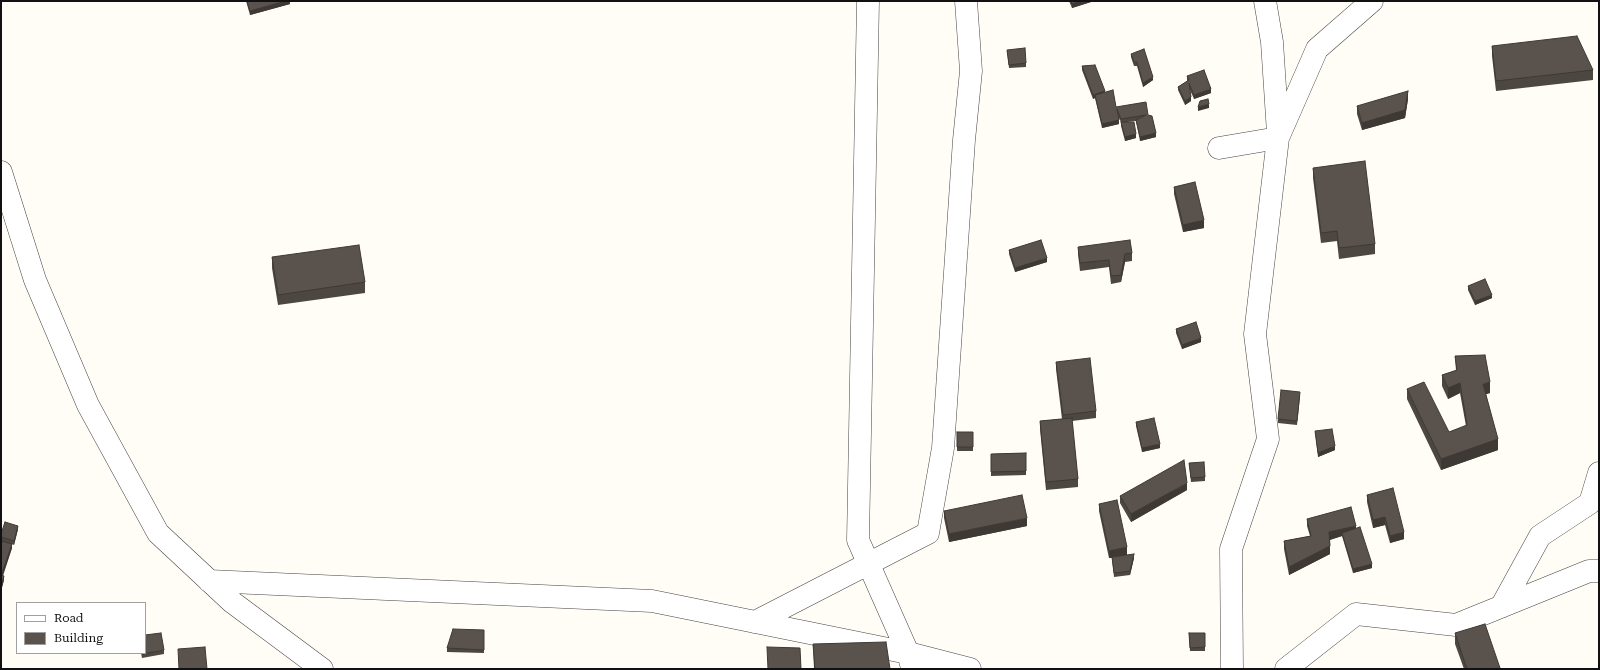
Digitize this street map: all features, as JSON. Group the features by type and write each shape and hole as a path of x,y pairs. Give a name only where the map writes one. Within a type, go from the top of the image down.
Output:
{"street":[{"path":"868,1 858,540 910,661"},
{"path":"755,622 928,533 943,448 963,148 971,70 966,1"},
{"path":"1232,669 1231,549 1268,439 1255,334 1278,138 1272,42 1265,1"},
{"path":"1278,138 1317,50 1372,1"},
{"path":"1218,148 1278,138"},
{"path":"1,172 35,280 88,406 158,534 232,602 322,669"},
{"path":"1502,606 1540,536 1590,503 1599,473"},
{"path":"1286,669 1356,614 1456,625 1589,571 1599,571"},
{"path":"209,581 652,601 755,622 910,661 970,669"}],"building":[{"path":"247,1 286,1 250,11"},
{"path":"1071,1 1081,1 1072,4"},
{"path":"1577,36 1593,70 1496,81 1492,46"},
{"path":"1025,48 1026,63 1009,65 1007,50"},
{"path":"1144,49 1153,77 1143,83 1137,62 1134,62 1131,54"},
{"path":"1095,65 1105,91 1093,95 1082,66"},
{"path":"1204,70 1211,89 1194,95 1189,83 1191,97 1185,101 1178,87 1189,80 1187,76"},
{"path":"1113,90 1116,107 1146,102 1148,115 1152,116 1156,133 1140,137 1136,120 1146,115 1121,119 1117,109 1119,120 1102,124 1095,95"},
{"path":"1408,91 1405,110 1362,123 1357,106"},
{"path":"1208,99 1209,104 1198,107 1200,101"},
{"path":"1121,122 1134,122 1136,134 1125,137"},
{"path":"1365,161 1375,244 1339,248 1337,231 1321,233 1313,168"},
{"path":"1195,182 1204,220 1183,225 1174,187"},
{"path":"1041,240 1047,258 1015,268 1009,250"},
{"path":"1130,240 1132,253 1125,254 1121,275 1111,276 1109,260 1080,263 1078,247"},
{"path":"359,245 365,282 278,295 272,257"},
{"path":"1485,279 1492,295 1475,301 1468,286"},
{"path":"1196,322 1201,338 1182,345 1176,329"},
{"path":"1485,355 1490,382 1483,384 1498,439 1441,459 1407,389 1424,382 1449,432 1467,425 1460,383 1448,388 1442,375 1457,370 1455,356"},
{"path":"1090,358 1096,411 1063,415 1056,362"},
{"path":"1281,390 1300,392 1297,421 1278,419"},
{"path":"1072,418 1078,479 1046,482 1040,421"},
{"path":"1154,418 1160,444 1142,448 1136,422"},
{"path":"1332,429 1335,446 1318,453 1315,431"},
{"path":"957,432 973,432 973,447 957,447"},
{"path":"1026,453 1026,471 991,472 991,454"},
{"path":"1184,460 1187,483 1131,514 1120,496"},
{"path":"1204,462 1205,477 1191,478 1189,463"},
{"path":"1393,488 1404,532 1390,536 1385,517 1373,520 1367,495"},
{"path":"1022,495 1027,518 949,534 944,511"},
{"path":"1117,500 1127,547 1109,551 1099,504"},
{"path":"1351,507 1356,526 1329,532 1330,546 1289,567 1284,541 1311,536 1307,519"},
{"path":"5,522 18,526 14,541 1,537"},
{"path":"1360,527 1372,564 1353,569 1342,533"},
{"path":"1,541 12,544 2,573 1,573"},
{"path":"1134,554 1130,571 1114,573 1112,557"},
{"path":"1,575 4,576 1,587"},
{"path":"1485,624 1500,668 1467,669 1455,633"},
{"path":"453,629 484,630 484,650 447,648"},
{"path":"161,633 164,650 146,653 146,635"},
{"path":"1189,633 1205,633 1205,647 1190,648"},
{"path":"886,642 890,669 815,669 813,644"},
{"path":"205,647 207,669 179,669 178,649"},
{"path":"767,647 800,648 801,669 768,669"}]}
